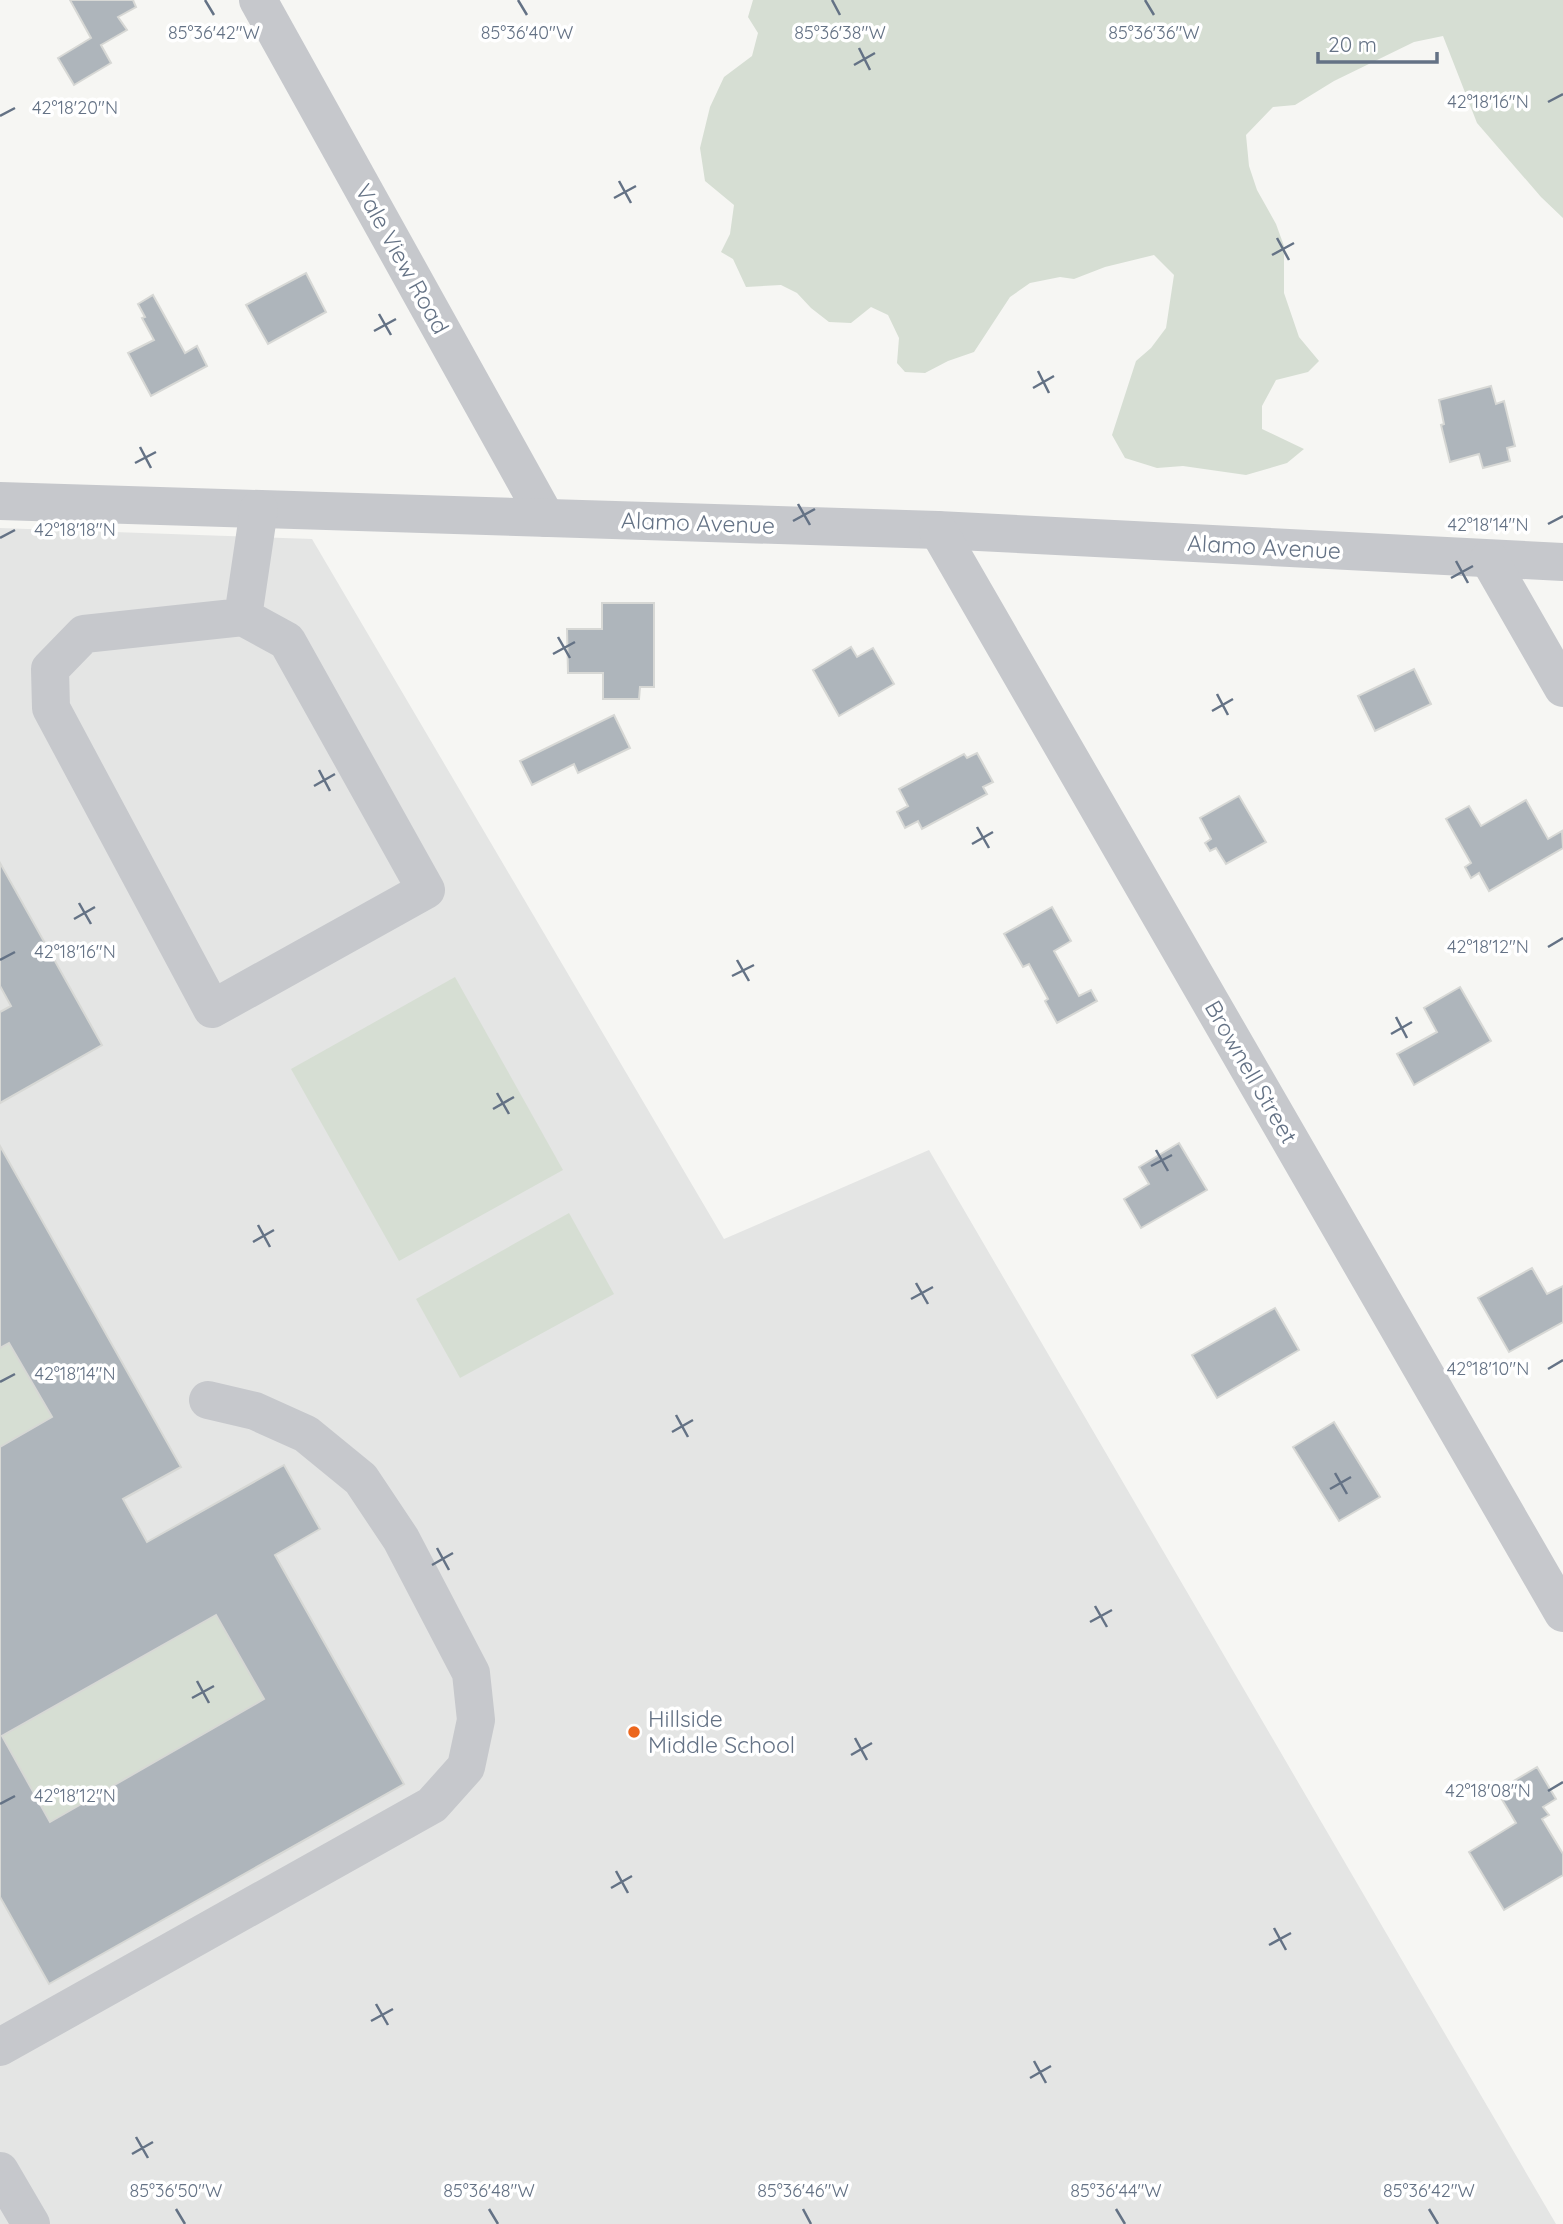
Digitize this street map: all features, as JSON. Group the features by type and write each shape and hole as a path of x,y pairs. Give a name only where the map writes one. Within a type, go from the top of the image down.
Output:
{"street":[{"name":"Vale View Road","path":"258,0 545,518"},
{"name":"Alamo Avenue","path":"0,501 938,530 1563,562"},
{"path":"243,617 259,509"},
{"name":"Brownell Street","path":"938,530 1563,1613"},
{"path":"1489,559 1563,688"},
{"path":"243,617 287,641 426,890 212,1009 51,708 50,669 84,634 243,617"},
{"path":"0,2047 432,1805 466,1767 477,1720 471,1673 401,1539 361,1479 306,1434 255,1411 208,1400"},
{"path":"0,2171 31,2224"}],"shaded area":[{"path":"753,0 1563,0 1563,218 1541,197 1477,123 1443,36 1414,42 1334,81 1295,105 1273,107 1246,135 1249,166 1257,190 1276,224 1284,246 1284,293 1299,337 1319,361 1308,372 1276,380 1262,406 1262,429 1304,449 1287,463 1246,475 1183,466 1157,468 1125,458 1112,435 1136,361 1151,348 1166,328 1174,275 1154,255 1105,267 1074,279 1060,277 1030,283 1010,297 974,352 925,373 905,372 897,363 899,338 888,315 871,307 851,323 829,322 797,293 781,285 746,287 733,259 721,252 730,234 734,205 705,181 700,148 710,107 724,77 752,56 758,33 748,17"},
{"name":"Hillside Middle School","path":"0,528 312,539 724,1239 929,1150 1556,2224 0,2224"},
{"path":"455,977 563,1170 399,1261 291,1069"},
{"path":"569,1213 614,1294 460,1378 416,1299"},
{"path":"9,1343 52,1417 0,1447 0,1348"},
{"path":"216,1615 264,1699 50,1822 2,1736"}],"building":[{"path":"70,0 133,0 136,7 118,17 127,30 101,45 111,63 74,85 58,58 91,38"},
{"path":"306,273 326,312 268,344 246,305"},
{"path":"153,295 185,353 197,346 207,366 151,396 128,353 154,340 138,304"},
{"path":"1491,386 1496,404 1504,401 1515,446 1507,448 1510,461 1483,468 1479,454 1450,462 1441,425 1444,424 1439,400"},
{"path":"602,603 654,603 654,687 640,687 639,699 603,699 603,673 568,673 567,629 602,629"},
{"path":"851,647 857,657 873,648 894,684 839,716 813,670"},
{"path":"1414,669 1431,704 1375,731 1358,696"},
{"path":"614,715 630,748 578,773 574,764 532,785 520,761"},
{"path":"977,753 993,782 983,787 987,794 922,829 918,821 905,828 897,812 908,806 899,789 964,754 967,758"},
{"path":"1239,796 1266,842 1226,864 1216,848 1210,851 1205,843 1211,839 1200,818"},
{"path":"1526,800 1548,839 1562,831 1563,848 1489,891 1479,873 1471,878 1465,867 1471,863 1446,819 1469,806 1481,826"},
{"path":"0,863 102,1045 0,1103 0,1012 11,1006 0,986"},
{"path":"1052,907 1071,941 1054,951 1079,996 1091,990 1097,1001 1057,1023 1045,1001 1048,999 1029,964 1023,967 1004,934"},
{"path":"1460,987 1491,1041 1414,1085 1397,1054 1437,1032 1424,1008"},
{"path":"1179,1143 1207,1190 1141,1228 1124,1199 1149,1184 1139,1167"},
{"path":"0,1146 181,1467 123,1499 147,1542 284,1465 320,1529 275,1555 404,1784 49,1984 0,1897 0,1447 52,1417 9,1343 0,1348","holes":["216,1615 264,1699 50,1822 2,1736"]},
{"path":"1532,1268 1547,1294 1563,1286 1563,1322 1509,1352 1478,1298"},
{"path":"1275,1308 1299,1350 1217,1398 1192,1355"},
{"path":"1334,1422 1380,1497 1339,1521 1293,1447"},
{"path":"1537,1767 1556,1799 1543,1807 1549,1815 1542,1819 1563,1854 1563,1875 1504,1910 1469,1852 1516,1823 1497,1791"}],"place":[{"name":"Hillside Middle School","path":"634,1732"}]}
